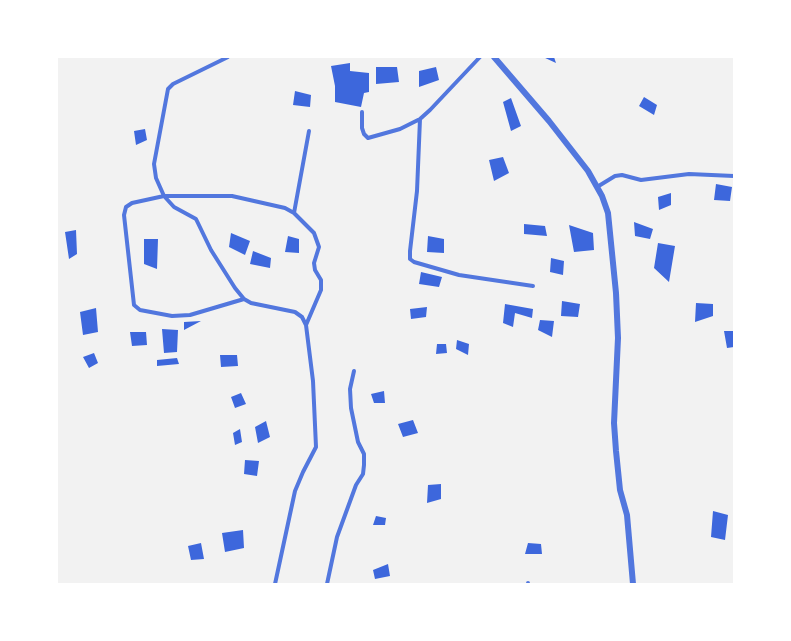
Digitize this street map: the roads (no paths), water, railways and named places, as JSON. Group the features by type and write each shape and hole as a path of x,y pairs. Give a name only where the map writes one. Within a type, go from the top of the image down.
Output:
{"street":[{"path":"228,57 173,84 168,89 154,164 156,178 164,196 174,207 196,219 211,250 234,288 244,299 251,303 295,312 302,317 306,325 313,381 316,447 303,472 295,492 275,584"},
{"path":"362,112 362,128 364,134 368,138 400,128 420,119 480,57"},
{"path":"494,57 568,144 588,171 597,187 608,213 616,286 618,338 614,423 620,490 627,515 633,584"},
{"path":"420,119 417,191 410,259 414,262 459,275 533,286"},
{"path":"294,213 309,130"},
{"path":"597,187 615,176 622,175 641,180 689,174 734,176"},
{"path":"244,299 190,315 172,316 146,312 134,305 124,215 126,207 132,203 164,196 232,196 285,208 294,213 314,233 318,247 314,263 315,270 321,280 321,290 306,325"},
{"path":"327,584 337,537 356,485 363,474 364,454 358,442 351,408 350,389 354,372"}]}
